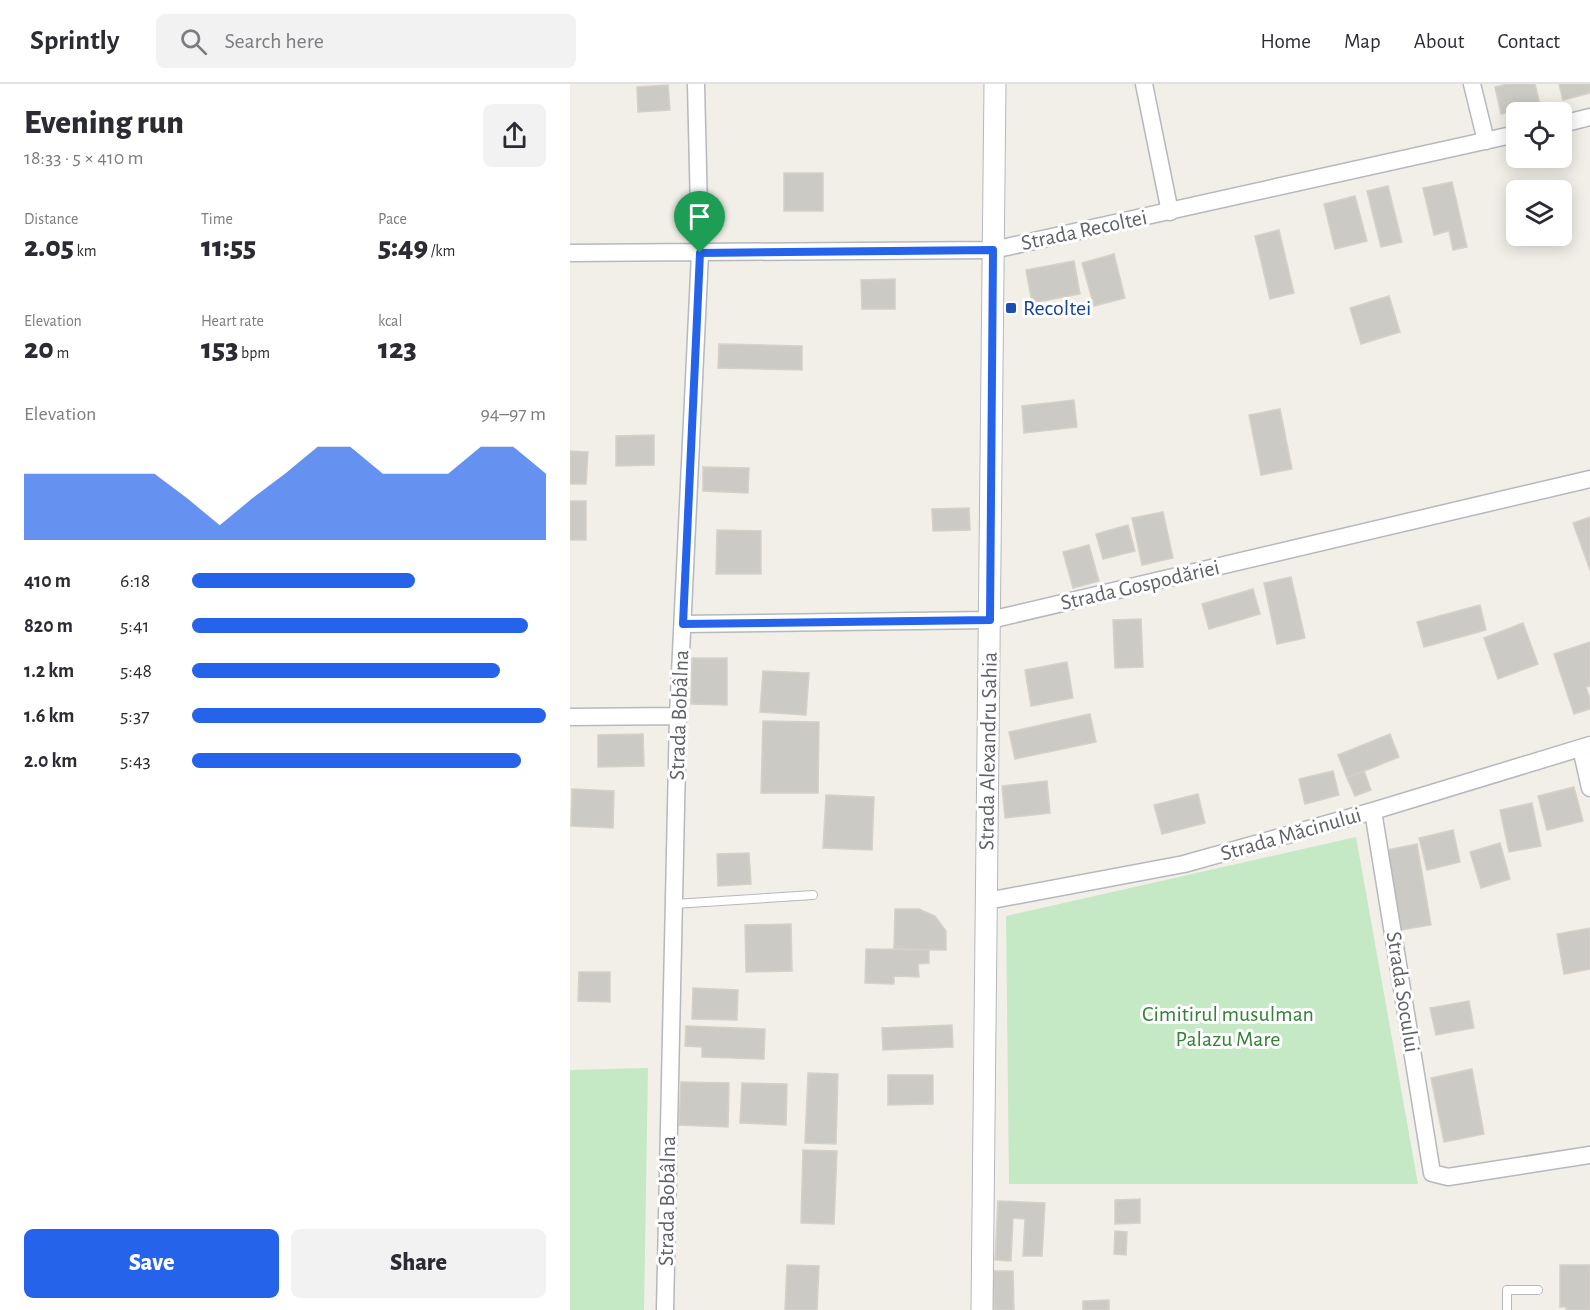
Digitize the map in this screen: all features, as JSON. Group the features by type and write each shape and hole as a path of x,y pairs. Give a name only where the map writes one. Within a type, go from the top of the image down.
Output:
{"street":[{"name":"Strada Bobâlna","path":"665,1310 678,716 700,253 696,84"},
{"name":"Strada Alexandru Sahia","path":"982,1310 995,84"},
{"path":"1144,84 1170,212"},
{"path":"1472,84 1486,141"},
{"path":"1572,122 1590,117"},
{"name":"Strada Recoltei","path":"570,253 993,250 1506,136"},
{"name":"Strada Gospodăriei","path":"683,624 990,620 1590,479"},
{"path":"570,717 678,716"},
{"path":"1585,746 1590,788"},
{"name":"Strada Măcinului","path":"987,901 1184,864 1373,811 1585,746"},
{"name":"Strada Socului","path":"1373,811 1432,1173 1448,1176 1590,1155"}],"lane":[{"path":"674,904 813,895"},
{"path":"1507,1310 1507,1290 1538,1290"}],"green space":[{"name":"Cimitirul musulman Palazu Mare","path":"1356,837 1418,1184 1009,1184 1006,916"},
{"path":"648,1068 644,1310 570,1310 570,1070"}],"building":[{"path":"1507,84 1535,84 1539,102 1506,102 1506,113 1501,114 1495,87"},
{"path":"1559,84 1590,84 1590,93 1563,100"},
{"path":"668,85 670,110 638,112 637,87"},
{"path":"784,173 823,173 823,211 784,211"},
{"path":"1452,182 1467,247 1453,250 1449,231 1434,235 1423,188"},
{"path":"1388,186 1402,242 1381,247 1367,191"},
{"path":"1355,196 1367,241 1335,249 1324,204"},
{"path":"1279,230 1294,293 1270,299 1255,236"},
{"path":"1114,254 1125,298 1094,306 1082,263"},
{"path":"1074,261 1080,294 1032,303 1026,270"},
{"path":"895,279 895,309 862,309 861,280"},
{"path":"1389,296 1400,332 1361,344 1350,308"},
{"path":"719,344 802,346 802,370 718,368"},
{"path":"1074,400 1077,427 1024,433 1022,406"},
{"path":"1280,409 1292,469 1261,475 1249,415"},
{"path":"654,435 654,465 616,466 616,436"},
{"path":"570,451 588,452 586,484 570,484"},
{"path":"703,467 749,468 748,493 703,491"},
{"path":"570,501 586,501 586,540 570,540"},
{"path":"969,508 970,530 933,531 932,509"},
{"path":"1163,512 1173,558 1142,565 1132,518"},
{"path":"1590,517 1590,570 1573,523"},
{"path":"1128,525 1135,551 1103,559 1096,534"},
{"path":"717,530 761,531 761,574 716,574"},
{"path":"1089,545 1099,581 1073,588 1063,552"},
{"path":"1291,577 1305,638 1277,644 1264,583"},
{"path":"1253,589 1260,614 1209,629 1202,604"},
{"path":"1480,605 1486,630 1424,647 1417,622"},
{"path":"1141,619 1143,667 1115,668 1113,620"},
{"path":"1523,623 1538,664 1498,679 1484,638"},
{"path":"1590,642 1590,686 1586,687 1590,709 1574,714 1554,654"},
{"path":"692,658 727,658 727,705 691,704"},
{"path":"1067,662 1073,698 1031,706 1025,670"},
{"path":"763,671 809,673 806,715 760,712"},
{"path":"1090,714 1096,742 1015,759 1009,732"},
{"path":"763,721 819,722 818,793 761,793"},
{"path":"643,734 644,766 598,767 598,735"},
{"path":"1390,734 1399,757 1347,778 1338,755"},
{"path":"1333,771 1339,795 1305,804 1299,779"},
{"path":"1364,771 1371,790 1355,796 1347,778"},
{"path":"1047,781 1050,813 1005,818 1002,786"},
{"path":"1574,787 1583,821 1547,830 1538,796"},
{"path":"572,789 614,791 613,828 571,826"},
{"path":"1198,794 1205,823 1162,834 1154,805"},
{"path":"826,795 874,797 872,850 823,848"},
{"path":"1532,803 1541,846 1509,852 1500,810"},
{"path":"1453,830 1460,862 1427,870 1419,838"},
{"path":"1500,843 1510,879 1481,888 1470,852"},
{"path":"1417,844 1431,925 1401,930 1387,850"},
{"path":"749,853 751,884 718,886 717,854"},
{"path":"895,909 919,909 935,916 946,931 946,950 894,949"},
{"path":"791,924 792,971 746,972 745,925"},
{"path":"1590,928 1590,969 1564,974 1557,934"},
{"path":"866,949 929,950 929,963 918,964 919,977 894,976 894,984 865,983"},
{"path":"579,972 610,972 610,1002 578,1001"},
{"path":"693,988 738,990 737,1020 692,1019"},
{"path":"1469,1001 1474,1028 1436,1035 1430,1008"},
{"path":"952,1025 953,1047 883,1050 882,1028"},
{"path":"686,1026 765,1029 764,1059 702,1057 702,1047 685,1046"},
{"path":"1472,1069 1484,1134 1444,1142 1431,1078"},
{"path":"808,1073 838,1074 836,1144 805,1143"},
{"path":"888,1075 933,1075 933,1104 888,1105"},
{"path":"681,1082 729,1083 728,1127 679,1125"},
{"path":"742,1083 787,1084 786,1125 740,1123"},
{"path":"803,1150 837,1151 834,1224 801,1223"},
{"path":"1140,1199 1140,1223 1115,1224 1115,1200"},
{"path":"998,1201 1045,1203 1042,1256 1023,1256 1025,1219 1013,1218 1011,1261 995,1260"},
{"path":"1115,1231 1127,1232 1126,1255 1114,1254"},
{"path":"787,1265 819,1266 817,1310 785,1310"},
{"path":"1560,1265 1590,1265 1590,1310 1566,1310 1566,1307 1560,1307"},
{"path":"993,1271 1013,1271 1014,1310 994,1310"},
{"path":"1109,1300 1109,1310 1083,1310 1083,1301"}],"place":[{"name":"Recoltei","path":"1011,308"}],"route":[{"path":"993,250 990,620 683,624 700,253 993,250"}]}
